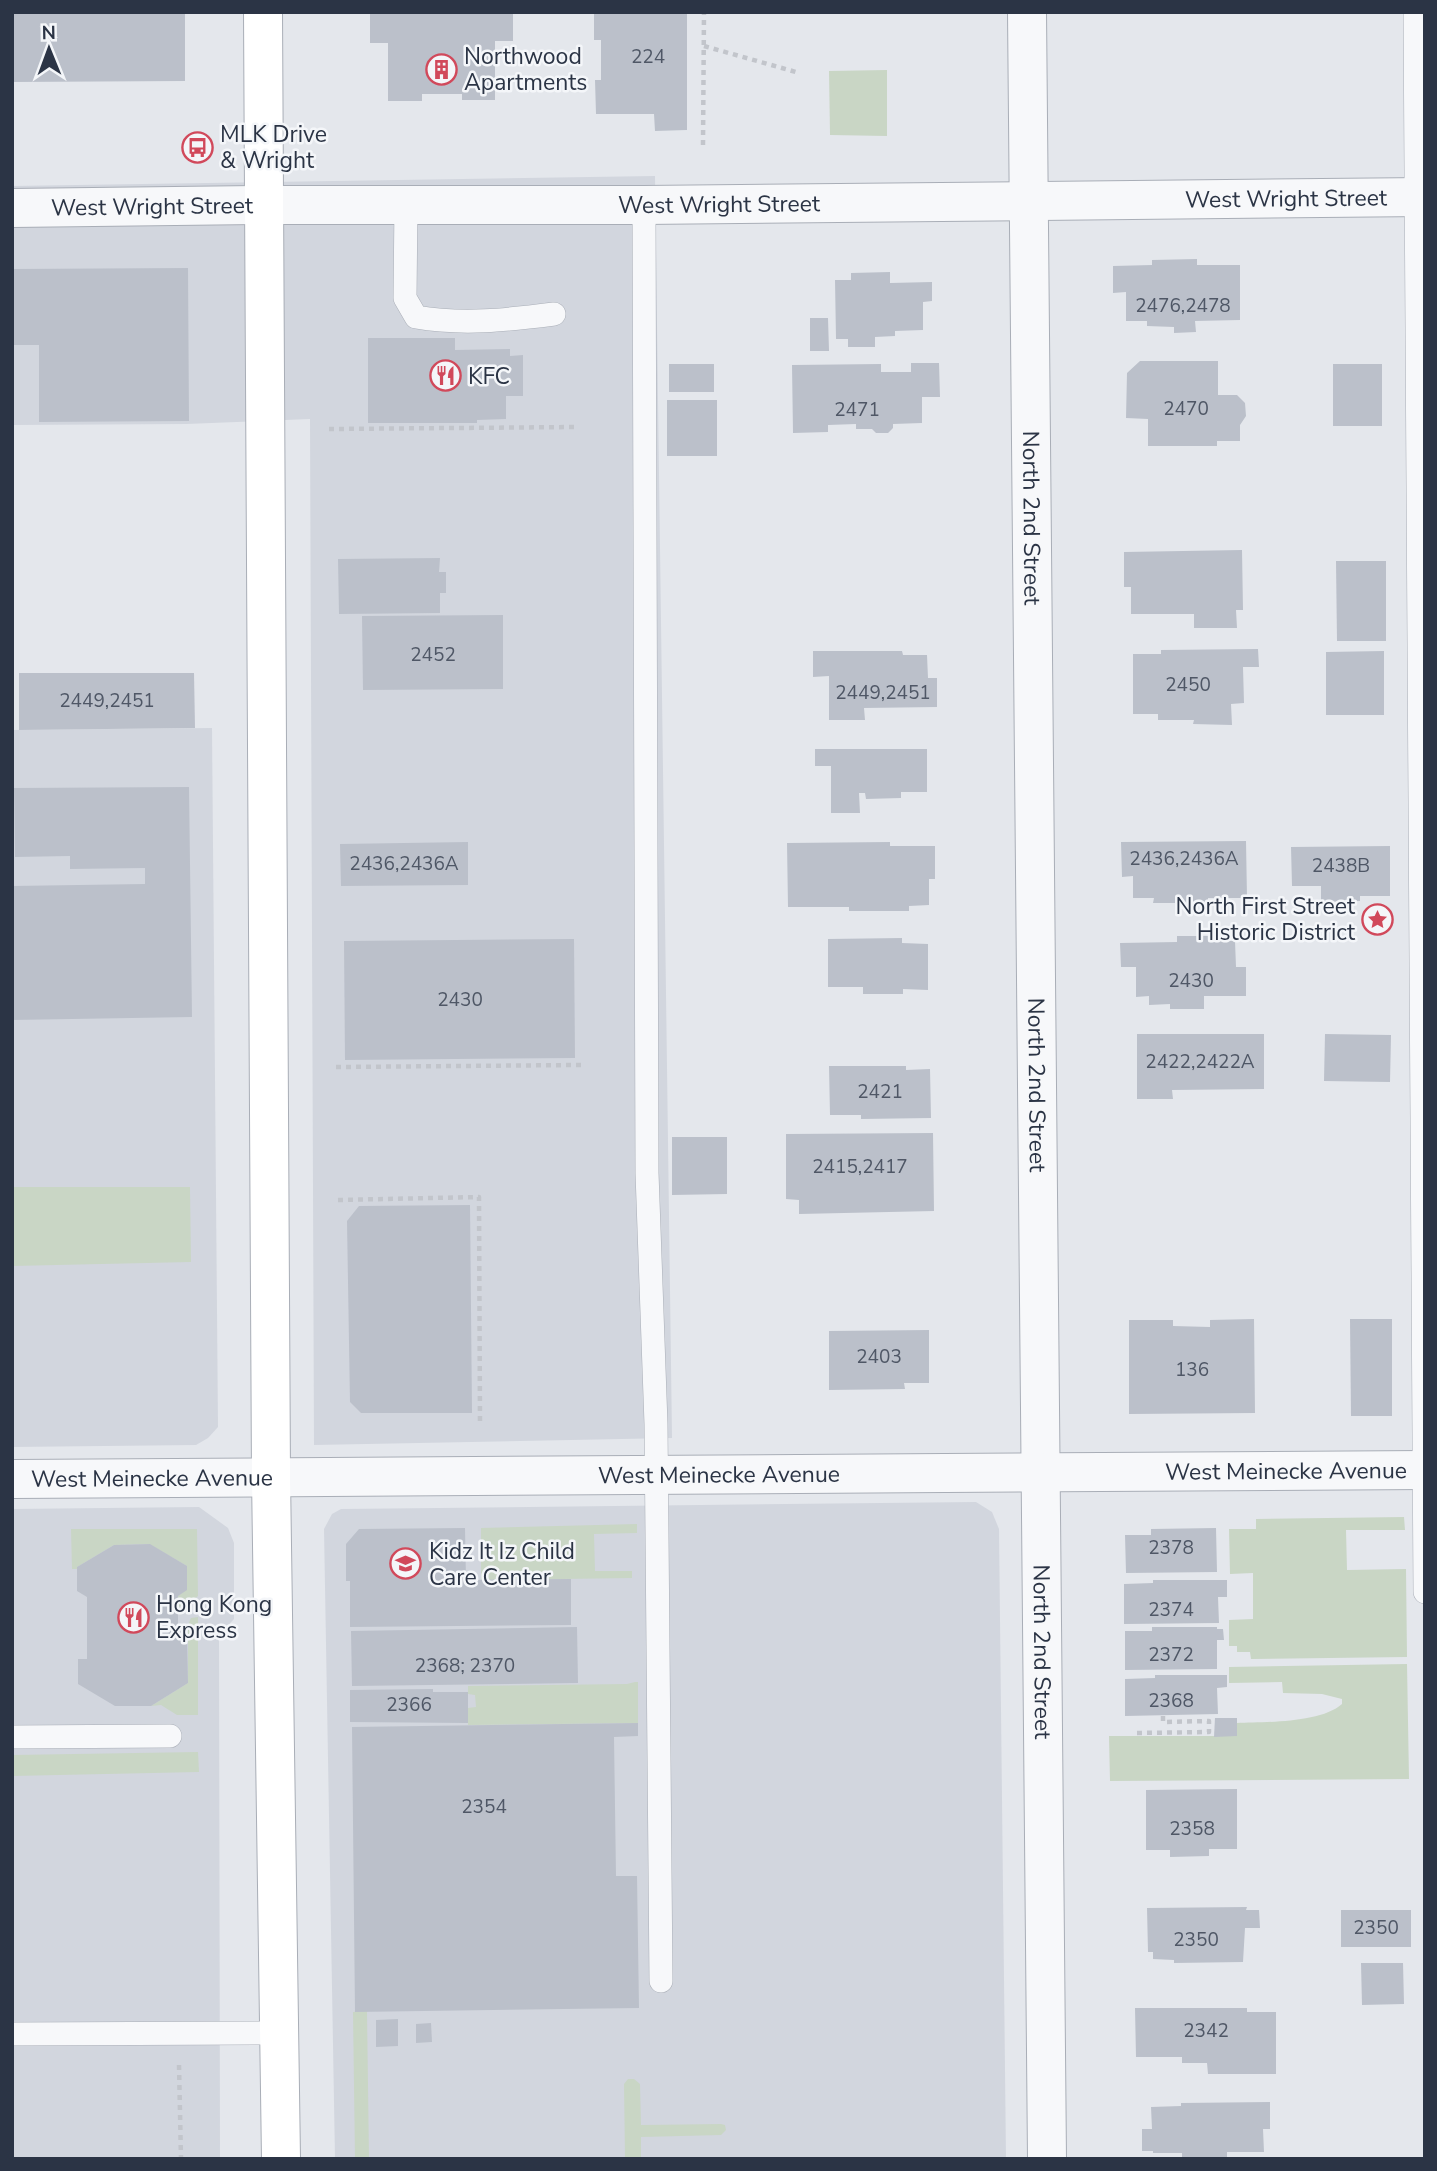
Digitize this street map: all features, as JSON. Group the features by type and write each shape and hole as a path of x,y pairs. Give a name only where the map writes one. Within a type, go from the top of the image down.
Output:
{"main road":[{"path":"263,12 271,1477 281,2159"}],"street":[{"name":"North 2nd Street","path":"1027,12 1047,2159"},
{"name":"West Wright Street","path":"12,208 1420,197"},
{"name":"West Meinecke Avenue","path":"12,1479 1424,1469"}],"lane":[{"path":"1415,12 1420,197 1425,1592"},
{"path":"406,205 405,298 415,317 447,323 501,321 554,314"},
{"path":"644,205 647,1173 657,1474 661,1981"},
{"path":"12,1737 170,1736"},
{"path":"12,2034 279,2033"}],"path":[{"path":"703,145 705,12"},
{"path":"704,46 796,72"},
{"path":"329,429 579,427"},
{"path":"336,1067 581,1065"},
{"path":"338,1200 478,1198 480,1424"},
{"path":"1137,1733 1209,1732 1209,1721 1163,1722 1163,1715"},
{"path":"178,2034 181,2159"}],"shaded area":[{"path":"655,176 672,1438 314,1445 310,419 186,424 12,425 12,186"},
{"path":"212,728 218,1427 208,1438 196,1445 12,1447 12,730"},
{"path":"976,1502 992,1512 999,1529 1006,2159 335,2159 324,1529 332,1514 341,1509"},
{"path":"199,1507 228,1528 234,1543 234,1619 219,1635 220,2159 12,2159 12,1509"}],"green space":[{"path":"887,70 887,136 830,135 829,71"},
{"path":"12,1187 190,1187 191,1262 12,1266"},
{"path":"1404,1517 1405,1530 1346,1530 1347,1570 1406,1569 1407,1657 1251,1659 1250,1652 1237,1652 1237,1646 1229,1646 1229,1620 1253,1619 1253,1573 1230,1574 1229,1529 1256,1529 1256,1519"},
{"path":"637,1524 637,1533 594,1534 595,1571 632,1571 632,1578 481,1580 481,1528"},
{"path":"71,1529 197,1529 198,1596 188,1604 178,1607 178,1596 187,1589 187,1566 149,1544 114,1545 77,1569 72,1569"},
{"path":"198,1617 198,1715 177,1715 161,1705 151,1706 188,1683 188,1625 191,1618"},
{"path":"1407,1664 1409,1779 1110,1781 1109,1736 1237,1736 1237,1723 1307,1718 1321,1715 1342,1704 1342,1699 1322,1694 1283,1693 1282,1682 1229,1683 1229,1667"},
{"path":"638,1682 638,1723 468,1725 468,1708 476,1707 475,1695 468,1694 468,1686"},
{"path":"198,1752 199,1772 12,1776 12,1755"},
{"path":"367,2011 369,2159 355,2159 353,2012"},
{"path":"628,2079 634,2079 640,2084 641,2125 721,2124 725,2125 726,2130 721,2135 641,2137 641,2159 625,2159 624,2084"}],"building":[{"path":"12,12 185,12 185,81 12,82"},
{"name":"Northwood Apartments","path":"370,12 513,12 513,41 495,41 495,100 462,100 462,94 422,94 422,101 388,101 388,43 370,43"},
{"name":"Northwood Apartments","path":"594,12 687,12 687,130 655,131 654,114 596,114 595,80 601,80 601,40 594,40"},
{"path":"1197,259 1197,265 1240,265 1240,320 1195,321 1196,332 1174,333 1174,327 1147,326 1147,321 1126,321 1126,292 1113,293 1113,266 1152,265 1152,260"},
{"path":"188,268 189,421 39,422 39,345 12,345 12,269"},
{"path":"890,272 890,283 932,282 932,301 923,302 923,330 895,331 895,336 875,337 875,347 848,347 848,339 836,339 835,280 851,280 851,273"},
{"path":"810,318 828,318 829,351 810,351"},
{"name":"KFC","path":"368,338 455,338 455,350 510,349 510,356 523,355 523,396 506,396 506,419 477,420 477,423 368,423"},
{"path":"1140,361 1218,361 1218,395 1237,395 1245,403 1246,416 1240,425 1240,441 1217,441 1217,446 1148,446 1148,419 1126,418 1127,373"},
{"path":"911,363 939,363 940,397 922,397 922,423 893,424 888,433 856,429 856,424 828,425 828,432 793,433 792,365 881,364 881,372 911,372"},
{"path":"669,364 714,364 714,392 669,392"},
{"path":"1333,364 1382,364 1382,426 1333,426"},
{"path":"667,400 717,400 717,456 667,456"},
{"path":"1242,550 1243,610 1236,610 1237,628 1194,628 1194,614 1131,614 1131,587 1124,587 1124,552"},
{"path":"440,558 439,572 446,572 446,593 440,593 440,613 339,614 338,559"},
{"path":"1336,561 1386,561 1386,641 1337,641"},
{"path":"503,615 503,689 363,690 362,616"},
{"path":"1258,649 1259,667 1243,667 1244,703 1231,704 1232,725 1193,724 1194,720 1158,720 1158,714 1133,714 1133,654 1161,654 1161,650"},
{"path":"813,651 902,651 903,655 927,655 928,678 937,678 937,707 864,708 865,720 829,720 829,676 813,677"},
{"path":"1384,651 1384,715 1326,715 1326,652"},
{"path":"19,673 194,673 195,728 19,730"},
{"path":"815,749 927,749 927,792 901,792 901,798 866,799 865,793 859,793 860,813 831,813 831,766 815,766"},
{"path":"189,787 192,1017 12,1020 12,886 145,884 145,868 70,869 70,856 15,857 14,788"},
{"path":"1246,841 1247,898 1208,898 1208,903 1153,903 1154,898 1133,898 1133,876 1122,877 1121,842"},
{"path":"468,842 468,885 341,886 340,844"},
{"path":"890,842 890,846 935,846 935,879 929,879 929,905 909,906 909,911 788,907 787,843"},
{"path":"1390,846 1390,896 1360,896 1360,901 1321,902 1321,886 1292,886 1291,847"},
{"path":"1177,936 1212,936 1212,941 1235,941 1236,967 1246,967 1246,996 1204,996 1204,1009 1170,1009 1170,1004 1149,1005 1149,996 1136,997 1136,967 1121,967 1120,943 1177,942"},
{"path":"902,938 902,943 928,944 928,990 903,989 903,994 863,994 863,987 828,987 828,939"},
{"path":"574,939 575,1058 345,1060 344,941"},
{"path":"1137,1034 1264,1034 1264,1089 1172,1090 1173,1099 1137,1099"},
{"path":"1325,1034 1391,1035 1390,1082 1324,1081"},
{"path":"829,1066 906,1066 906,1070 930,1069 931,1118 861,1119 861,1115 830,1115"},
{"path":"933,1133 934,1211 799,1214 799,1200 786,1199 786,1134"},
{"path":"672,1137 727,1137 727,1194 672,1195"},
{"path":"470,1205 472,1413 361,1413 350,1402 347,1221 359,1206"},
{"path":"1254,1319 1255,1413 1129,1414 1129,1320 1173,1320 1173,1326 1210,1327 1210,1320"},
{"path":"1350,1319 1392,1319 1392,1416 1351,1416"},
{"path":"929,1330 929,1383 904,1383 905,1389 829,1390 829,1331"},
{"path":"465,1528 466,1580 571,1579 571,1625 350,1627 350,1581 346,1581 346,1544 359,1529"},
{"path":"1216,1528 1217,1572 1126,1573 1125,1535 1151,1535 1151,1529"},
{"name":"Hong Kong Express","path":"150,1544 187,1566 187,1590 178,1596 178,1626 187,1630 188,1683 151,1706 115,1706 78,1684 78,1659 87,1659 87,1597 77,1591 77,1567 114,1545"},
{"path":"1153,1580 1227,1580 1227,1597 1218,1597 1219,1623 1124,1624 1124,1584 1153,1583"},
{"path":"577,1627 578,1683 352,1686 351,1631"},
{"path":"1152,1627 1223,1629 1224,1640 1217,1640 1217,1669 1125,1670 1125,1631 1152,1631"},
{"path":"1155,1675 1227,1675 1227,1687 1217,1688 1218,1714 1125,1716 1125,1679 1155,1678"},
{"path":"433,1689 433,1692 468,1692 468,1723 350,1722 350,1690"},
{"path":"1215,1718 1237,1718 1237,1736 1214,1737"},
{"path":"638,1723 638,1736 614,1737 616,1876 637,1876 639,2008 355,2012 352,1727"},
{"path":"1237,1789 1237,1849 1209,1849 1209,1856 1170,1857 1170,1850 1146,1850 1146,1790"},
{"path":"1247,1907 1246,1910 1259,1910 1260,1928 1245,1928 1243,1962 1174,1963 1174,1960 1153,1959 1153,1952 1148,1952 1147,1908"},
{"path":"1341,1910 1411,1910 1411,1947 1341,1947"},
{"path":"1361,1963 1403,1963 1404,2004 1362,2005"},
{"path":"1135,2008 1247,2008 1247,2012 1276,2012 1276,2074 1208,2074 1207,2063 1182,2063 1182,2057 1136,2057"},
{"path":"398,2019 398,2046 376,2047 376,2020"},
{"path":"431,2023 432,2042 416,2043 416,2024"},
{"path":"1270,2102 1270,2129 1263,2129 1264,2152 1227,2152 1227,2159 1206,2159 1182,2158 1182,2153 1142,2151 1142,2129 1152,2129 1151,2107 1181,2106 1181,2103"}],"place":[{"name":"Northwood Apartments","path":"441,69"},
{"name":"MLK Drive & Wright","path":"197,147"},
{"name":"KFC","path":"445,376"},
{"name":"North First Street Historic District","path":"1378,919"},
{"name":"Kidz It Iz Child Care Center","path":"406,1564"},
{"name":"Hong Kong Express","path":"133,1617"}]}
